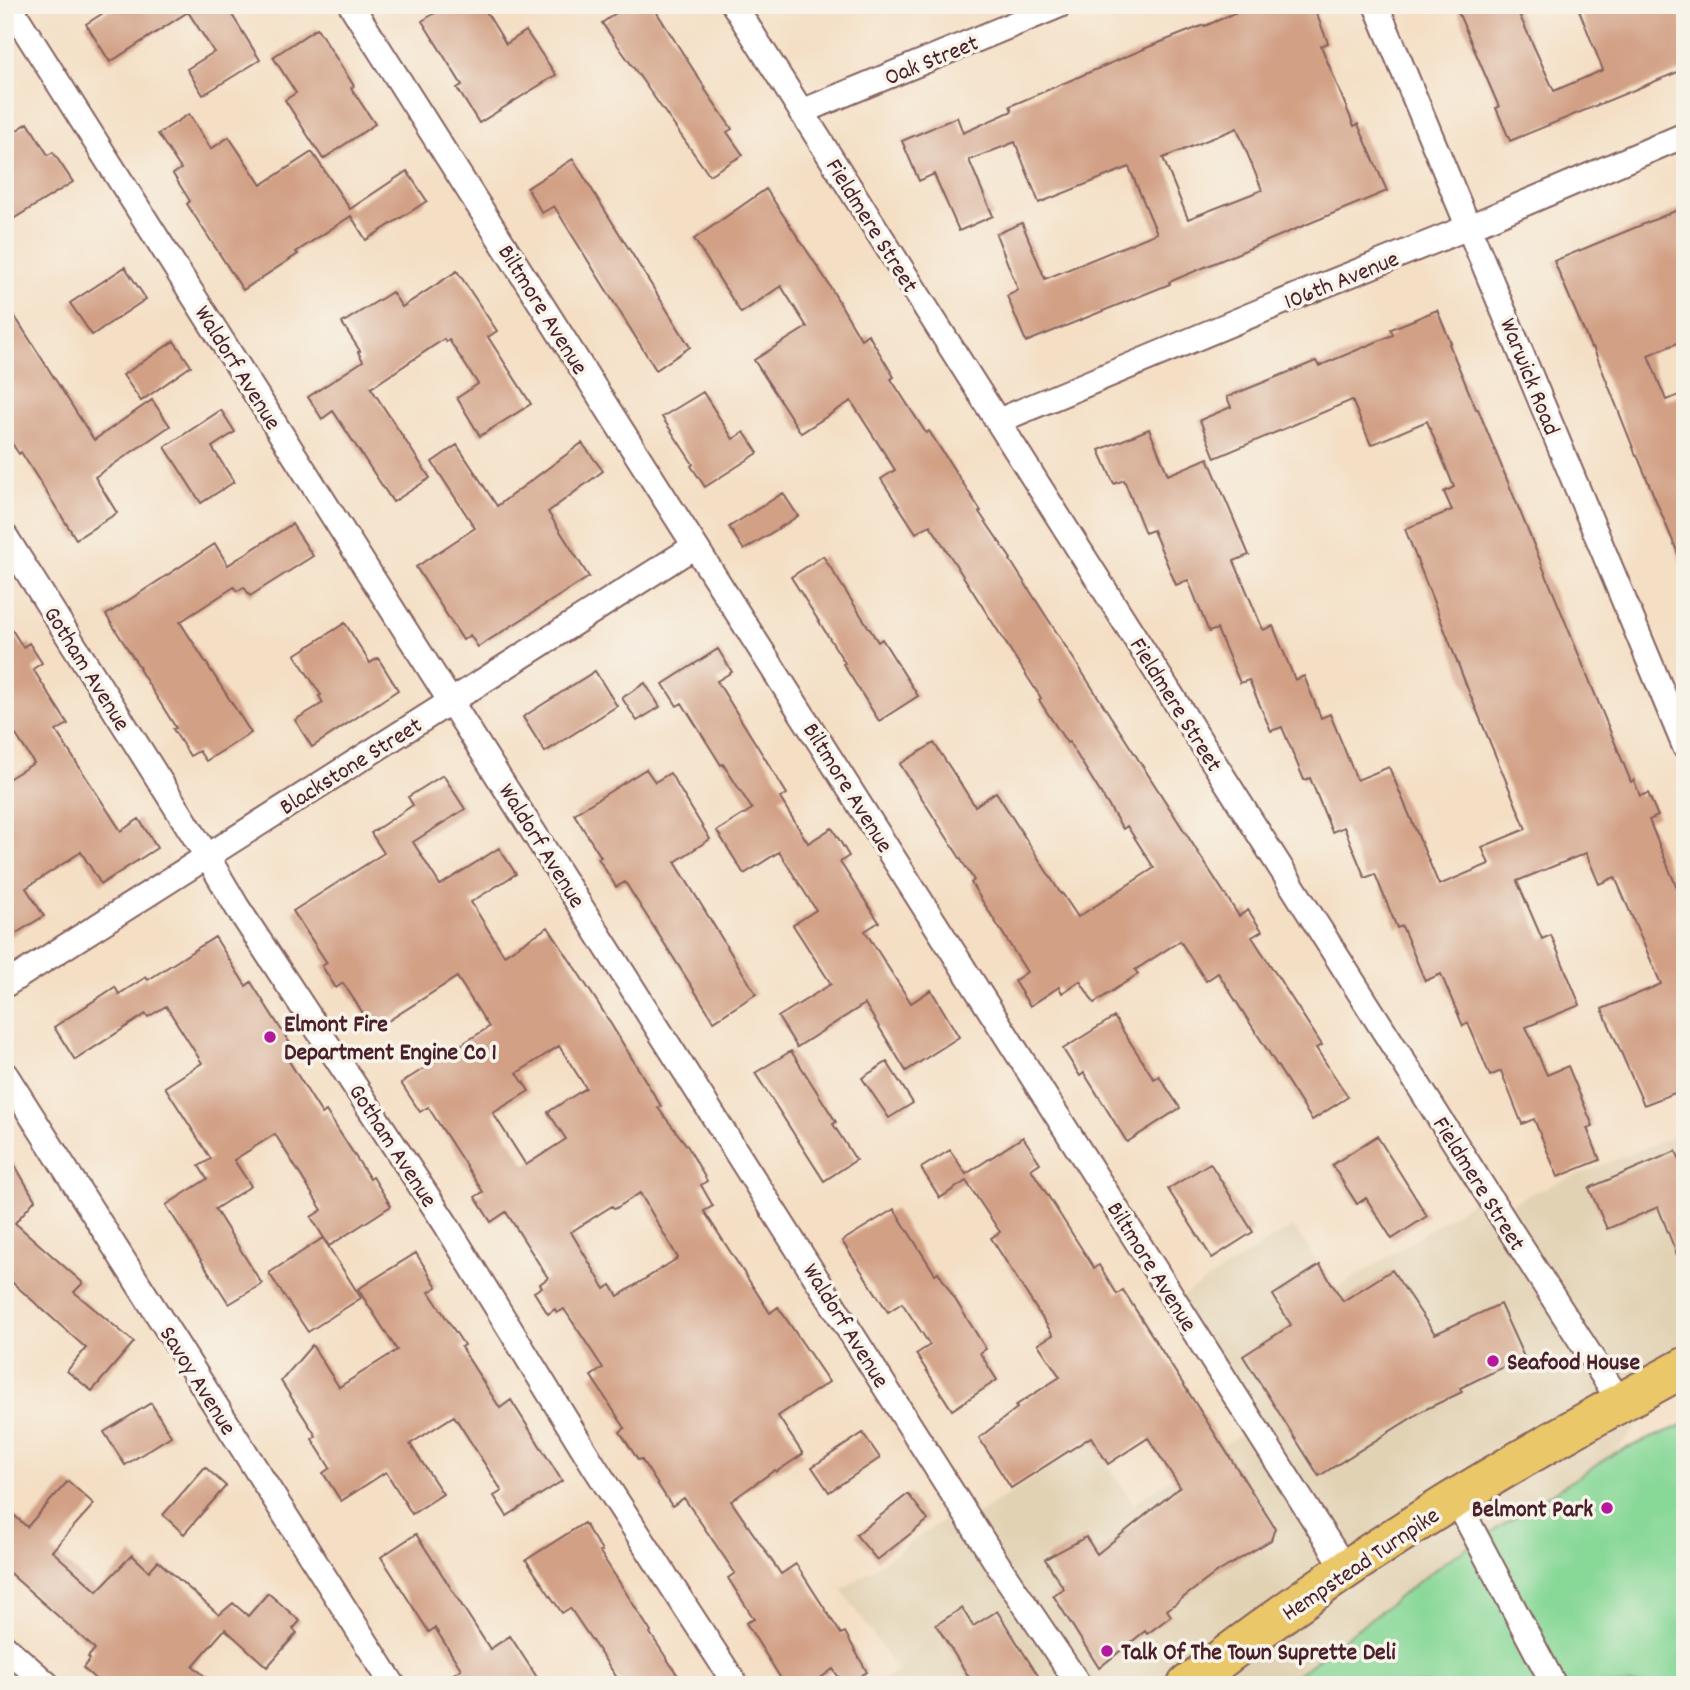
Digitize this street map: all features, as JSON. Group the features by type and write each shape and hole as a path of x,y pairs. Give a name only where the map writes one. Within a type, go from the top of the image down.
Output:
{"main road":[{"name":"Hempstead Turnpike","path":"1187,1685 1247,1639 1404,1531 1620,1402 1685,1367"}],"street":[{"name":"Waldorf Avenue","path":"9,5 995,1559 1079,1685"},
{"name":"Biltmore Avenue","path":"351,5 1346,1570"},
{"name":"Fieldmere Street","path":"734,5 1620,1402"},
{"name":"Oak Street","path":"801,112 1060,5"},
{"name":"Warwick Road","path":"1376,5 1685,747"},
{"name":"106th Avenue","path":"998,421 1685,135"},
{"name":"Gotham Avenue","path":"5,536 237,907 445,1223 594,1465 736,1685"},
{"name":"Blackstone Street","path":"5,985 695,546"},
{"name":"Savoy Avenue","path":"5,1074 394,1685"},
{"path":"1456,1499 1554,1685"},
{"path":"5,1647 48,1685"}],"shaded area":[{"path":"1685,1132 1685,1368 1615,1453 1443,1563 1284,1685 878,1685 898,1671 842,1590 955,1512 964,1523 1092,1440 1133,1504 1247,1430 1168,1305 1293,1226 1336,1289 1481,1196 1492,1214 1527,1195"}],"green space":[{"name":"Belmont Park","path":"1685,1424 1685,1685 1284,1685 1443,1563 1615,1453"}],"building":[{"path":"116,5 226,5 260,60 203,95 187,69 214,52 188,12 110,62 86,24"},
{"path":"448,5 482,5 506,44 526,31 556,75 479,123 457,88 462,85 422,21"},
{"path":"627,5 652,5 732,129 727,132 743,155 709,175 602,23"},
{"path":"1253,5 1313,5 1328,43 1321,46 1354,126 1358,124 1387,191 1026,342 1007,296 1018,290 996,234 1022,223 1045,279 1157,233 1129,167 1039,203 1015,142 969,160 993,216 959,231 934,174 919,181 902,141 957,117 963,133 1012,111 1010,106","holes":["1237,128 1262,190 1188,219 1163,158"]},
{"path":"1455,5 1515,5 1554,91 1603,70 1577,5 1685,5 1685,69 1510,141 1496,108 1499,107"},
{"path":"317,28 375,124 323,159 285,100 296,93 273,57"},
{"path":"189,114 211,149 229,137 261,185 312,152 350,209 407,171 427,201 366,240 351,216 243,290 187,204 190,201 173,174 181,169 158,134"},
{"path":"28,123 48,155 53,152 73,182 5,224 5,138"},
{"path":"573,159 690,347 656,370 554,206 542,213 527,188"},
{"path":"766,189 825,278 861,339 868,334 894,377 891,379 926,433 929,431 981,511 979,512 1239,916 1248,910 1262,931 1252,937 1322,1045 1316,1048 1348,1097 1312,1120 1218,973 1206,981 1180,941 1135,970 1138,974 1094,1003 1080,981 1062,993 1059,987 1030,1006 1014,981 1027,972 971,883 974,880 900,764 934,743 975,806 996,792 1078,917 1154,868 1127,826 1123,829 930,525 916,533 881,479 895,470 851,401 801,433 754,360 807,327 781,286 741,313 694,239"},
{"path":"1685,207 1685,340 1648,355 1666,400 1685,393 1684,568 1593,347 1591,348 1554,261"},
{"path":"125,267 146,299 92,335 70,303"},
{"path":"457,271 497,331 488,337 531,404 480,436 457,398 478,384 449,340 446,342 444,339 371,388 430,478 393,502 333,411 322,419 308,397 363,361 358,352 360,351 342,323 392,292 402,307"},
{"path":"5,301 94,440 152,400 170,426 95,477 117,513 76,539 21,452 19,454 5,433"},
{"path":"1437,310 1631,782 1634,780 1640,796 1648,793 1658,816 1649,820 1685,908 1685,1089 1644,1105 1602,1009 1661,984 1615,877 1599,884 1586,853 1517,881 1542,939 1551,935 1580,1005 1526,1027 1547,1075 1568,1066 1593,1126 1587,1128 1600,1160 1558,1177 1534,1119 1522,1124 1501,1071 1490,1076 1468,1023 1463,1026 1441,974 1425,981 1402,926 1397,928 1375,874 1365,878 1344,827 1332,832 1310,778 1304,780 1282,727 1271,731 1249,680 1240,683 1217,629 1209,632 1188,580 1176,585 1153,530 1145,533 1124,480 1114,484 1099,450 1149,429 1168,475 1208,458 1249,555 1234,561 1263,630 1273,626 1295,680 1304,676 1321,718 1330,714 1357,780 1389,767 1439,885 1489,864 1482,847 1526,829 1405,529 1452,510 1444,492 1454,487 1427,421 1371,445 1352,400 1215,458 1200,420 1231,407 1227,397 1316,361 1319,366 1393,335 1391,329"},
{"path":"174,341 191,366 141,401 123,375"},
{"path":"703,392 733,439 744,432 758,453 705,487 662,417"},
{"path":"221,410 235,432 212,447 234,482 201,503 165,447"},
{"path":"582,443 603,471 548,512 589,577 478,647 470,635 463,640 416,567 475,528 432,462 457,445 497,506"},
{"path":"783,493 798,516 744,550 729,527"},
{"path":"292,524 313,556 250,596 244,587 237,591 234,587 180,622 251,733 206,761 199,751 190,756 173,729 176,728 106,615 215,544 228,565"},
{"path":"823,556 878,642 882,639 918,696 879,721 791,577"},
{"path":"5,619 23,647 29,643 42,663 33,669 68,724 56,731 121,831 139,819 157,848 101,884 81,852 26,888 44,916 5,940 5,781 34,763 5,718"},
{"path":"345,623 370,663 378,658 398,690 312,747 295,720 323,703 319,696 321,695 295,655"},
{"path":"718,649 732,672 717,681 787,794 780,798 808,843 832,828 849,856 840,862 879,922 865,931 911,1003 931,990 959,1037 906,1071 865,1004 797,1047 778,1017 831,984 793,925 816,910 779,852 744,874 717,831 752,809 682,703 677,706 663,684"},
{"path":"595,671 617,706 545,752 523,717"},
{"path":"645,683 660,707 637,721 622,698"},
{"path":"646,769 655,782 670,773 710,839 675,862 756,994 714,1021 625,882 616,887 574,814"},
{"path":"443,775 465,809 413,842 440,885 499,848 516,874 471,902 504,955 548,927 661,1106 658,1108 688,1147 707,1181 701,1185 713,1206 704,1211 770,1313 778,1307 829,1382 778,1416 803,1454 731,1501 781,1574 796,1564 841,1634 845,1632 867,1672 844,1685 833,1669 811,1685 785,1685 746,1623 754,1619 728,1578 735,1573 684,1498 672,1506 641,1459 638,1460 620,1432 625,1428 591,1376 603,1368 564,1309 557,1313 555,1309 548,1314 534,1292 542,1287 540,1284 548,1278 506,1212 491,1222 475,1197 483,1192 428,1107 420,1112 401,1083 489,1027 457,977 374,1030 343,983 336,988 322,966 327,963 293,911 384,853 371,833 413,805 408,797","holes":["559,1046 586,1088 548,1112 566,1139 526,1165 493,1113 529,1091 517,1073","640,1193 678,1258 618,1296 611,1285 605,1289 571,1232 612,1206 615,1209"]},
{"path":"215,937 246,986 251,982 296,1053 287,1058 322,1114 326,1111 391,1206 329,1246 311,1217 322,1210 275,1134 234,1160 251,1186 215,1209 262,1284 229,1304 166,1205 207,1179 199,1166 211,1159 165,1087 202,1063 166,1006 148,1017 146,1014 75,1060 54,1027 115,987 119,994 146,977 148,980"},
{"path":"1114,1017 1154,1079 1159,1076 1180,1108 1127,1142 1084,1073 1080,1076 1063,1049"},
{"path":"791,1051 836,1122 833,1124 856,1160 824,1181 755,1073"},
{"path":"887,1062 913,1103 889,1118 862,1078"},
{"path":"1377,1136 1427,1216 1392,1239 1366,1198 1357,1204 1332,1165"},
{"path":"1023,1137 1040,1163 1031,1169 1094,1268 1099,1265 1117,1294 1123,1290 1275,1528 1271,1540 1213,1575 1167,1610 1171,1616 1147,1634 1145,1631 1099,1668 1053,1595 1064,1589 1045,1559 1086,1537 1097,1554 1180,1487 1148,1438 1108,1464 1091,1437 1011,1488 979,1438 1017,1408 1015,1406 1060,1377 1038,1344 1053,1335 991,1238 1000,1232 966,1181 940,1198 921,1168 950,1150 966,1174"},
{"path":"5,1148 35,1200 15,1223 83,1283 74,1292 134,1342 92,1391 67,1371 86,1348 5,1276"},
{"path":"1676,1151 1685,1172 1685,1270 1658,1207 1607,1229 1589,1188"},
{"path":"1210,1163 1253,1232 1212,1258 1168,1189"},
{"path":"894,1209 935,1274 938,1272 986,1349 980,1353 997,1380 952,1410 916,1354 930,1345 902,1303 888,1312 842,1241"},
{"path":"323,1238 361,1298 308,1332 269,1273"},
{"path":"416,1253 437,1287 429,1292 464,1345 461,1347 500,1408 511,1400 562,1481 507,1516 494,1496 502,1491 454,1416 410,1444 443,1494 412,1514 386,1472 341,1501 323,1473 330,1468 312,1439 316,1436 281,1381 312,1345 339,1387 397,1350 358,1289"},
{"path":"1320,1265 1343,1301 1392,1270 1435,1334 1500,1304 1524,1357 1460,1388 1462,1392 1424,1410 1319,1476 1243,1356 1291,1325 1273,1295"},
{"path":"151,1403 171,1436 125,1465 104,1432"},
{"path":"863,1433 880,1458 829,1492 812,1467"},
{"path":"205,1467 226,1486 184,1534 163,1515"},
{"path":"68,1481 94,1504 52,1551 97,1591 132,1555 149,1571 158,1561 219,1615 233,1603 248,1616 268,1593 300,1621 293,1629 297,1633 267,1667 225,1629 193,1666 215,1685 102,1685 83,1668 95,1649 5,1569 5,1507 27,1527"},
{"path":"908,1494 928,1520 877,1560 856,1535"},
{"path":"584,1523 684,1685 622,1685 570,1608 562,1613 526,1560"},
{"path":"416,1534 490,1649 510,1636 542,1685 437,1685 461,1669 435,1628 429,1632 381,1557"},
{"path":"962,1608 973,1626 997,1611 1044,1685 974,1685 936,1625"}],"place":[{"name":"Elmont Fire Department Engine Co 1","path":"270,1037"},
{"name":"Seafood House","path":"1493,1361"},
{"name":"Belmont Park","path":"1607,1508"},
{"name":"Talk Of The Town Suprette Deli","path":"1107,1651"}]}
